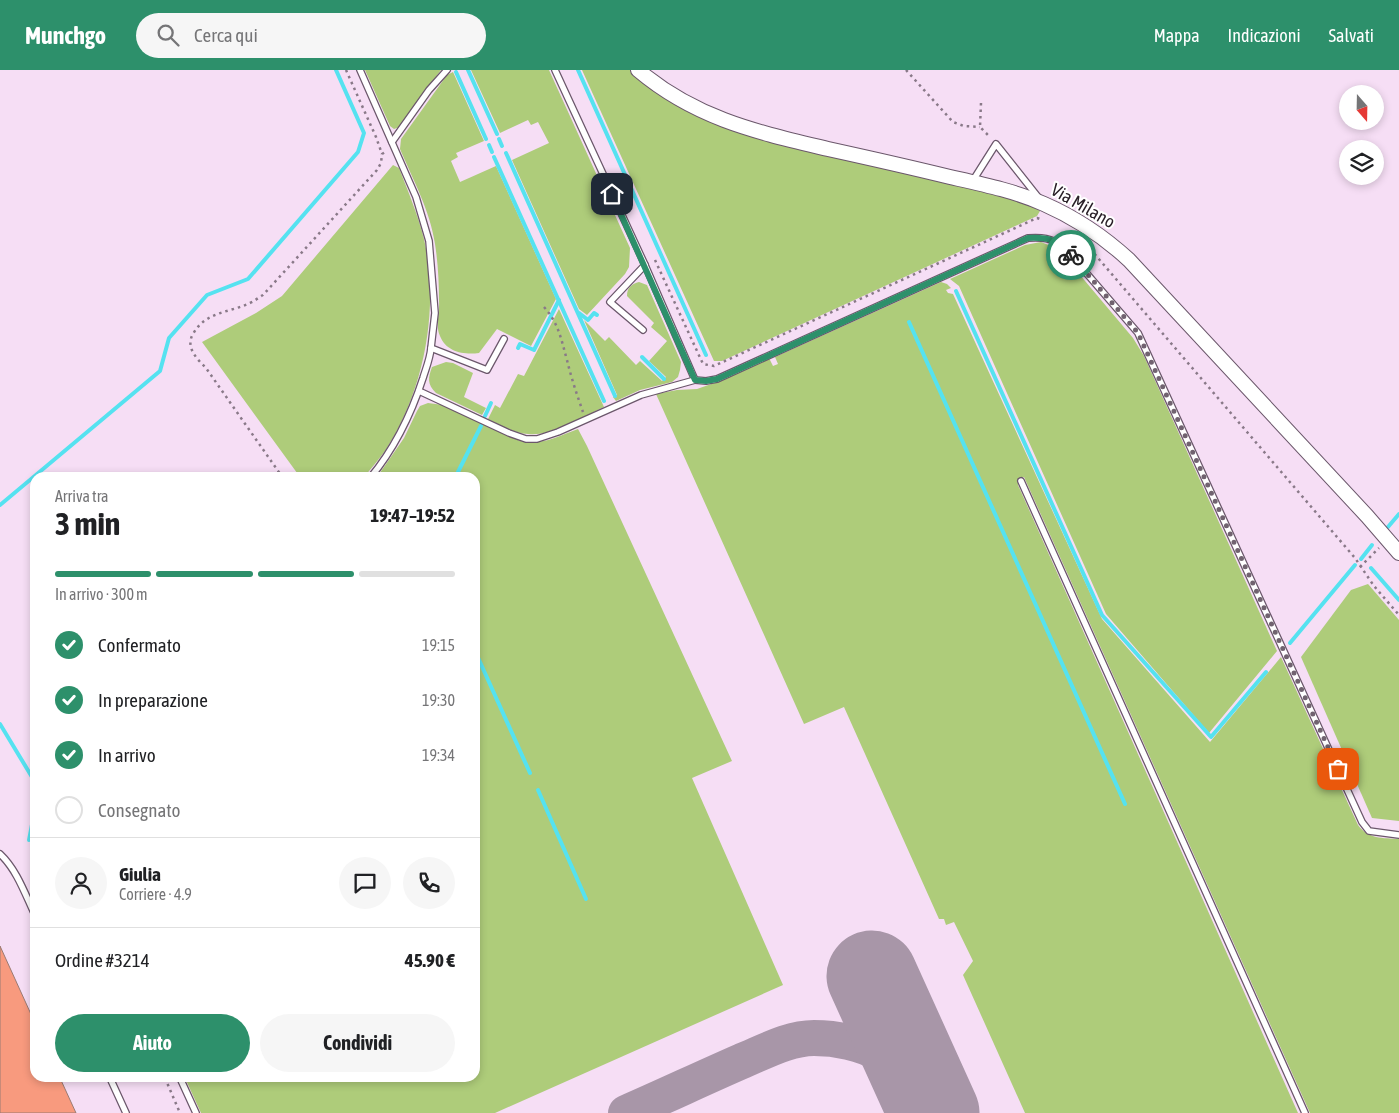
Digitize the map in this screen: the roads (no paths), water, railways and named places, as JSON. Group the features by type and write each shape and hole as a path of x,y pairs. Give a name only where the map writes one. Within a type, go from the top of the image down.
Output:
{"street":[{"name":"Via Milano","path":"638,70 683,102 742,128 972,182 1042,203 1088,228 1129,260 1399,553"}],"lane":[{"path":"360,70 416,197 429,241 435,313 430,356 419,391 404,427 393,447 374,472"},
{"path":"392,142 429,90 448,70"},
{"path":"556,70 695,380"},
{"path":"972,182 996,144 1042,203"},
{"path":"419,391 509,433 526,439 537,439 558,432 641,395 695,380 717,379 1028,238 1052,239 1063,246 1138,333 1362,822 1369,832 1399,835"},
{"path":"643,330 610,302 645,265"},
{"path":"431,348 487,370 504,339"},
{"path":"1021,481 1305,1113"},
{"path":"0,854 7,860 19,879 30,904"},
{"path":"112,1082 126,1113"},
{"path":"182,1082 196,1113"}],"waterway":[{"path":"39,472 160,371 169,338 207,295 248,279 358,152 364,133 336,70"},
{"path":"468,70 497,134"},
{"path":"578,70 706,355"},
{"path":"456,72 486,139"},
{"path":"499,139 502,146"},
{"path":"489,145 492,152"},
{"path":"506,153 615,396"},
{"path":"494,157 604,401"},
{"path":"956,291 1102,615 1211,737 1266,672"},
{"path":"518,348 520,344 534,350 559,300"},
{"path":"579,313 588,320 594,313 597,315"},
{"path":"909,322 1125,804"},
{"path":"642,357 664,379"},
{"path":"485,416 491,403"},
{"path":"458,472 481,426"},
{"path":"0,505 30,480"},
{"path":"1388,527 1399,514"},
{"path":"1361,559 1372,545"},
{"path":"1290,643 1355,565"},
{"path":"1371,568 1399,600"},
{"path":"480,662 530,773"},
{"path":"0,724 30,774"},
{"path":"538,790 586,899"},
{"path":"29,840 30,835"}]}
